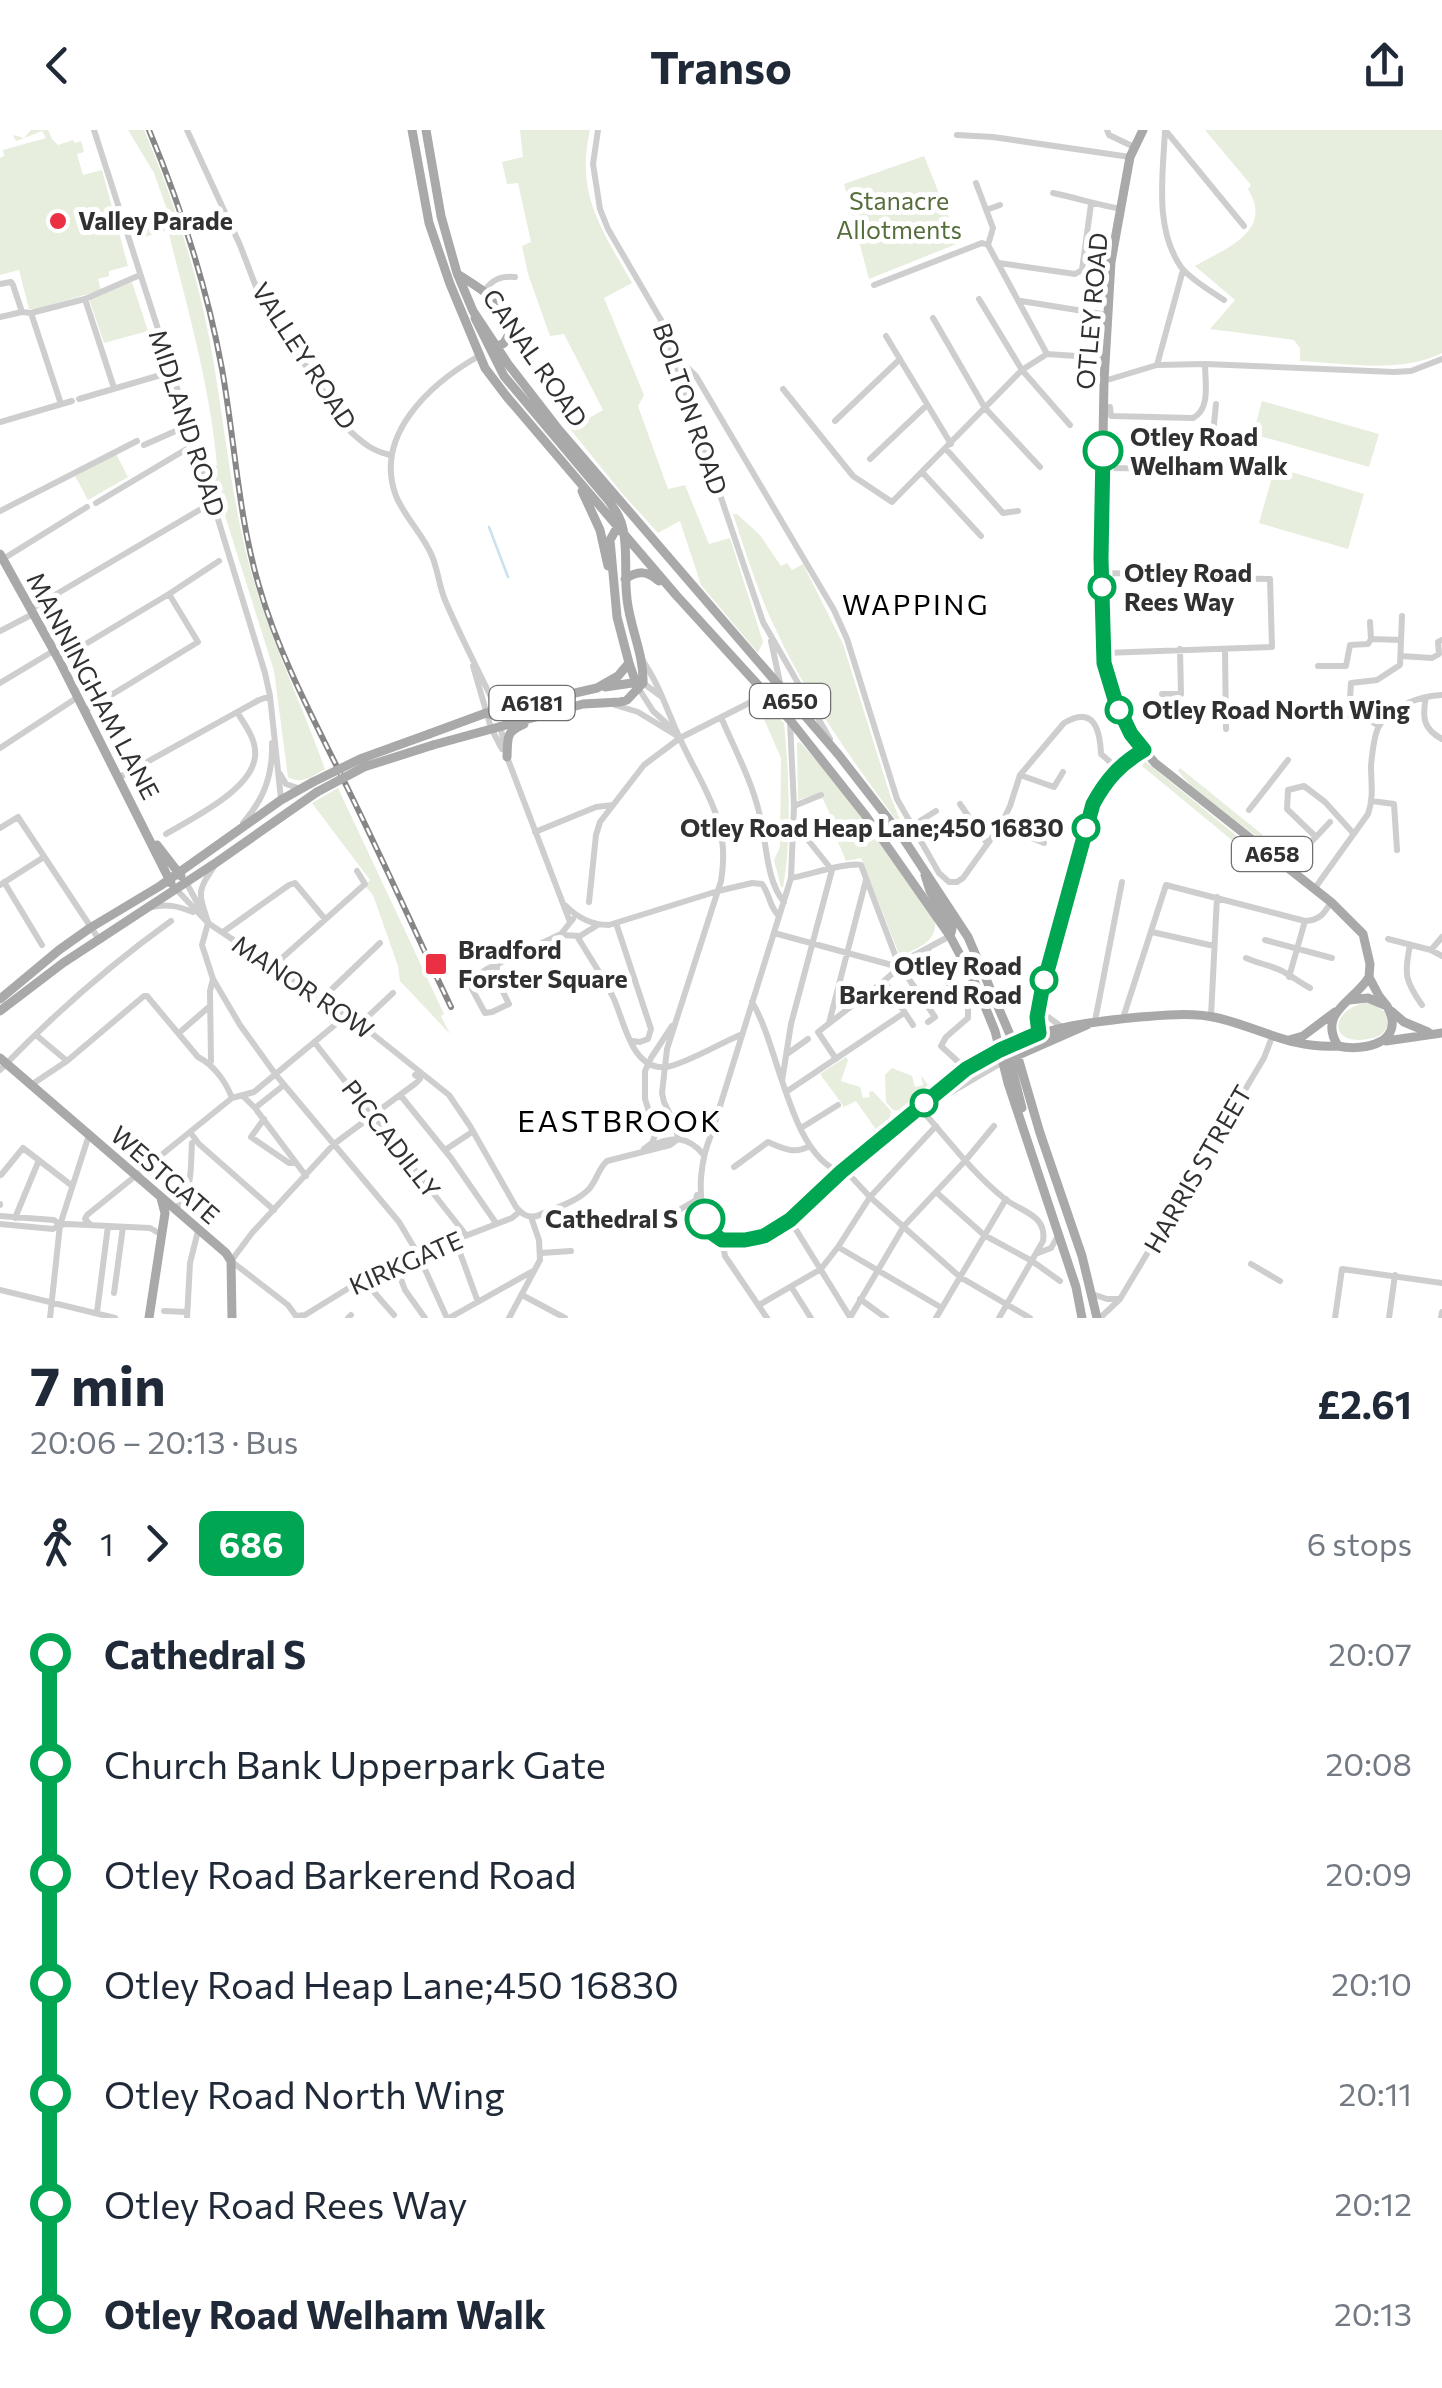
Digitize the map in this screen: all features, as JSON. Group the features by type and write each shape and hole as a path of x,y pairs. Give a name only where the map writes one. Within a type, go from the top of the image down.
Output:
{"main road":[{"name":"CANAL ROAD","path":"412,130 430,223 485,368 621,527 610,540 617,616 628,662 639,684"},
{"name":"CANAL ROAD","path":"426,130 441,216 479,330 559,430 644,526"},
{"name":"OTLEY ROAD","path":"1141,131 1132,152 1111,262 1104,381 1102,573 1104,663 1116,703 1144,750"},
{"path":"457,273 500,304 511,327 508,337 480,356"},
{"name":"A650","path":"494,349 504,376 609,501 621,527 676,595 790,720 866,816 942,923 986,1008 1000,1050 1010,1059 1040,1134 1082,1256 1098,1318"},
{"name":"CANAL ROAD","path":"570,469 600,530 616,598"},
{"path":"639,684 642,659 632,632 621,527 644,526"},
{"name":"A650","path":"644,526 838,754 923,867 968,937 1014,1044 1010,1059 1032,1153 1076,1286 1082,1318"},
{"name":"MANNINGHAM LANE","path":"2,560 174,876"},
{"path":"625,580 648,572 676,595"},
{"name":"A6181","path":"597,688 618,676 628,662"},
{"name":"A6181","path":"431,740 495,719 628,700 639,684"},
{"name":"A6181","path":"1,1008 98,938 217,862 315,787 360,759 597,688 639,684"},
{"path":"782,691 790,720"},
{"path":"507,757 511,730 550,713"},
{"name":"A658","path":"1144,750 1168,774 1315,888 1363,934 1369,976 1389,1009"},
{"name":"A6181","path":"1,1008 59,950 90,928 174,876 282,800 301,789 315,787"},
{"path":"272,822 282,800"},
{"path":"154,889 161,856 197,860"},
{"path":"923,867 930,891 952,928 950,936"},
{"path":"174,876 186,882"},
{"path":"174,876 176,890"},
{"path":"1286,1040 1303,1036 1337,1011 1369,976"},
{"path":"1349,1000 1368,998 1416,1028 1438,1033"},
{"path":"1379,1042 1391,1034 1389,1009"},
{"path":"1337,1011 1331,1030 1338,1046"},
{"path":"1000,1050 1062,1027 1175,1015 1233,1021 1272,1038 1298,1044 1356,1048 1438,1033"},
{"path":"1010,1059 1095,1021"},
{"name":"WESTGATE","path":"2,1060 231,1260"},
{"path":"149,1318 165,1214 160,1196"},
{"path":"163,1230 195,1228"},
{"path":"231,1260 232,1318"}],"street":[{"name":"MIDLAND ROAD","path":"94,130 261,656 270,696 282,800"},
{"name":"VALLEY ROAD","path":"188,130 261,300 352,432 365,446 390,454"},
{"name":"BOLTON ROAD","path":"598,130 593,164 600,209 661,320 762,622 838,754"},
{"path":"1107,130 1132,152"},
{"path":"1165,130 1244,226"},
{"path":"1165,130 1162,209 1172,250 1182,270 1224,300"},
{"path":"958,135 1132,152"},
{"path":"976,183 993,228 988,245"},
{"path":"1053,193 1122,209"},
{"path":"999,264 1076,274 1082,270 1090,204"},
{"path":"986,210 1000,205"},
{"path":"874,285 982,243 988,245 1047,354"},
{"path":"1084,258 1111,262"},
{"path":"1157,365 1182,270"},
{"path":"0,317 85,299 140,275"},
{"path":"484,291 499,277 514,277"},
{"path":"0,284 11,282 61,404"},
{"path":"85,299 114,389"},
{"path":"979,299 1022,370 1070,425"},
{"path":"1020,301 1108,315"},
{"path":"933,318 985,408 1040,467"},
{"path":"886,336 948,446 1004,513 1018,512"},
{"path":"783,388 853,476 892,502 1022,370 1047,354 1105,358"},
{"path":"480,356 442,380 408,417 390,454 394,490 431,552 438,582 466,641 565,906 575,921 587,926 580,934"},
{"path":"1104,381 1157,365 1394,372 1412,371 1442,359"},
{"path":"835,421 900,360"},
{"path":"677,362 696,376 834,610 847,639 896,799 939,873 949,882 964,878 1001,825 1020,775 1071,718 1094,722 1099,728 1101,754 1117,768"},
{"path":"1204,410 1205,364"},
{"path":"0,421 171,372"},
{"path":"870,459 927,405"},
{"path":"1110,407 1110,416 1193,418 1215,407 1213,434"},
{"path":"0,511 140,443 189,425"},
{"path":"96,502 195,444"},
{"path":"1103,468 1191,469 1198,460"},
{"path":"922,472 982,536"},
{"path":"0,632 213,502"},
{"path":"2,560 87,507"},
{"path":"0,682 169,594 219,561"},
{"path":"1102,573 1196,575"},
{"path":"1104,653 1272,647 1270,579 1212,578"},
{"path":"84,712 198,642 169,594"},
{"path":"1349,714 1350,683 1377,680 1400,665 1402,616"},
{"path":"1318,666 1346,666 1350,645 1368,644 1371,639 1370,622"},
{"name":"BOLTON ROAD","path":"770,635 782,691"},
{"path":"1371,639 1401,640"},
{"path":"1401,656 1438,656 1438,642 1442,640"},
{"path":"1162,694 1181,694 1180,649"},
{"path":"1225,649 1226,729"},
{"path":"642,659 665,700 720,822 724,857 718,891 674,1024 656,1065"},
{"path":"639,684 665,700"},
{"path":"639,684 653,711 678,735"},
{"path":"1315,888 1368,814 1372,801 1371,762 1379,726 1399,707 1426,696 1442,695"},
{"path":"118,778 270,696"},
{"path":"1426,696 1422,713 1425,725 1442,739"},
{"path":"0,748 78,697"},
{"path":"589,902 600,822 644,765 678,735 757,699"},
{"path":"610,704 638,712 678,735"},
{"path":"166,834 176,832 248,776 255,756 254,745 237,712"},
{"path":"1310,713 1363,716 1379,726"},
{"name":"MIDLAND ROAD","path":"235,832 261,798 270,778 272,717"},
{"path":"720,717 758,808 772,878 784,902"},
{"path":"768,1318 725,1256 722,1240 709,1229 701,1195 703,1154 790,878 794,806 790,720"},
{"path":"1039,1033 1040,1000 1090,815 1102,788 1117,768 1144,750"},
{"path":"1249,810 1288,760"},
{"path":"1020,775 1054,787 1062,772"},
{"path":"280,773 286,784 301,789"},
{"path":"1273,780 1288,790 1304,786 1325,802 1354,834"},
{"path":"1288,790 1288,810 1316,837"},
{"path":"794,806 821,795"},
{"path":"1372,801 1394,804 1397,850"},
{"path":"960,804 988,843"},
{"path":"536,832 596,807 613,805"},
{"path":"912,826 936,812"},
{"path":"0,828 18,817 98,938"},
{"path":"1302,852 1330,822"},
{"path":"1001,825 1044,844"},
{"path":"793,830 800,830 832,870"},
{"path":"42,945 2,883 44,857"},
{"path":"217,862 199,895 208,923 202,943 213,979 276,1075 400,1222 448,1318 534,1271"},
{"path":"790,878 857,862 860,865 902,970 936,1017 928,1022"},
{"path":"782,1081 791,1024 832,870"},
{"path":"272,966 365,884 356,871"},
{"path":"829,1024 866,878"},
{"name":"MANOR ROW","path":"186,882 208,923"},
{"path":"1095,1021 1122,882"},
{"path":"223,932 295,883 326,919"},
{"path":"575,921 616,923 752,883 762,884 772,910 780,916"},
{"path":"1122,1019 1166,885 1305,921 1317,920 1331,902"},
{"name":"MANOR ROW","path":"176,890 208,923 360,1024 449,1096 520,1212"},
{"path":"1211,1016 1217,898"},
{"path":"143,910 161,904 199,914"},
{"path":"2,1060 171,921"},
{"path":"575,921 569,930 580,934"},
{"path":"497,966 496,978 509,1004 486,1013 472,989 477,975 561,934 575,921"},
{"path":"1290,978 1305,921"},
{"path":"616,923 650,1026 650,1035 644,1042 630,1040"},
{"path":"939,940 942,923"},
{"path":"561,934 580,934 597,925"},
{"path":"1152,932 1214,946"},
{"path":"580,934 584,949 615,1000 630,1040 656,1065 678,1139"},
{"path":"774,934 902,970"},
{"path":"836,1059 818,1032 902,970 911,956 950,936"},
{"path":"1431,950 1442,937"},
{"path":"1388,939 1442,956"},
{"path":"1265,940 1332,958"},
{"path":"324,1000 380,943"},
{"path":"1410,945 1406,979 1422,1005"},
{"path":"927,948 934,967 968,1006 968,1018 941,1046 966,1069"},
{"path":"1246,958 1282,970 1310,988"},
{"path":"210,1061 213,979"},
{"path":"884,981 913,1025"},
{"path":"895,998 914,986"},
{"path":"360,1024 393,993"},
{"path":"31,1085 147,996 198,1057 208,1061 232,1098"},
{"path":"1040,1000 1044,1014 1062,1027"},
{"path":"752,1002 801,1128 827,1167 842,1170 960,1276 1030,1318"},
{"path":"180,1032 210,1006"},
{"path":"786,1092 904,1012"},
{"path":"0,1224 53,1229 79,1221 232,1098 254,1092 347,1015"},
{"path":"656,1065 674,1024"},
{"path":"36,1035 67,1061"},
{"path":"644,1150 656,1132 645,1099 644,1076 656,1065 741,1035"},
{"name":"HARRIS STREET","path":"1098,1318 1120,1299 1149,1254 1272,1038"},
{"path":"786,1054 808,1039"},
{"name":"PICCADILLY","path":"315,1042 466,1235"},
{"path":"722,1240 764,1236 790,1220 842,1170 966,1069 1000,1050"},
{"path":"923,1104 1010,1059"},
{"path":"231,1260 334,1144 401,1096 415,1079"},
{"path":"255,1108 284,1085"},
{"path":"243,1096 306,1176"},
{"path":"401,1096 497,1224"},
{"path":"923,1104 965,1161 1006,1199 1042,1224 1043,1241 999,1318"},
{"path":"801,1128 838,1105"},
{"path":"264,1120 251,1138 289,1163 297,1163"},
{"path":"760,1306 822,1269 870,1196 936,1126"},
{"path":"850,1317 904,1226 994,1126"},
{"path":"176,1209 190,1186 195,1144 190,1132"},
{"path":"444,1150 472,1132"},
{"path":"50,1318 71,1185 88,1135"},
{"path":"530,1217 588,1190 607,1161 669,1139 690,1142 703,1154"},
{"path":"181,1140 195,1144 274,1210"},
{"path":"734,1167 768,1142 784,1150 804,1150 810,1146"},
{"path":"0,1174 24,1148 71,1185"},
{"path":"15,1218 38,1160"},
{"path":"936,1192 984,1236 1034,1257 1060,1281"},
{"path":"674,1213 701,1195"},
{"path":"838,1247 920,1295 939,1313 1006,1199"},
{"path":"509,1318 541,1252 530,1217 520,1212"},
{"name":"KIRKGATE","path":"295,1317 307,1317 395,1263 520,1212"},
{"path":"87,1215 91,1225"},
{"path":"0,1216 163,1230"},
{"path":"790,1220 850,1317"},
{"path":"98,1312 108,1226"},
{"path":"114,1293 122,1226"},
{"path":"164,1312 187,1315 195,1228"},
{"path":"1034,1257 1051,1248 1059,1234"},
{"path":"456,1239 478,1302"},
{"path":"541,1252 571,1251"},
{"name":"WESTGATE","path":"231,1260 288,1305 295,1317"},
{"path":"395,1263 405,1290 425,1318"},
{"path":"1251,1264 1280,1281"},
{"path":"1336,1318 1342,1268 1442,1283"},
{"path":"1389,1318 1395,1276"},
{"path":"792,1288 811,1318"},
{"path":"0,1290 115,1318"},
{"path":"373,1290 394,1315"},
{"path":"1091,1293 1120,1299"},
{"path":"522,1295 565,1318"},
{"path":"860,1299 886,1318"}],"green space":[{"name":"Valley Parade","path":"31,130 48,130 58,145 81,141 84,152 77,154 83,175 102,170 128,266 98,279 101,290 37,309 29,309 19,270 0,275 0,158 4,156 3,150 46,138 42,131 24,138"},
{"path":"128,130 144,130 191,260 210,342 237,512 250,568 325,769 303,780 288,777 274,671 210,468 217,465 209,405 168,230 138,239 136,231 170,218 154,173"},
{"path":"520,130 590,130 586,153 589,193 602,228 632,283 604,298 644,395 638,406 668,489 685,485 709,544 730,538 763,642 758,653 701,585 680,521 658,533 570,429 603,410 564,334 550,336 528,274 522,246 531,242 518,183 507,184 502,162 523,157"},
{"path":"1205,130 1442,130 1442,353 1391,365 1300,361 1300,348 1294,340 1210,329 1235,300 1195,266 1243,237 1255,217 1248,189 1251,185"},
{"name":"Stanacre Allotments","path":"924,156 959,243 869,279 844,184"},
{"path":"132,282 148,331 104,343 89,299"},
{"path":"1262,401 1379,434 1369,467 1253,434"},
{"path":"116,454 128,477 88,500 75,476"},
{"path":"1275,467 1364,494 1348,549 1259,523"},
{"path":"733,514 760,535 781,566 787,563 792,570 803,564 843,644 905,832 835,734 789,657 764,602"},
{"path":"761,701 784,723 789,806 783,887 774,860 780,847 781,758 760,710"},
{"path":"800,742 841,788 935,920 930,939 902,956 861,858 846,861 838,842 842,839 820,793 798,800"},
{"path":"1145,761 1254,850 1250,855 1142,766"},
{"path":"1180,768 1263,835 1260,839 1194,789 1178,771"},
{"path":"338,788 450,1034 400,981 373,895 365,886 370,880 312,803"},
{"path":"1365,1003 1385,1012 1386,1028 1380,1035 1355,1040 1340,1033 1338,1026 1345,1013"},
{"path":"846,1057 841,1081 860,1087 863,1098 870,1097 869,1092 873,1091 891,1111 890,1118 877,1131 856,1101 844,1107 820,1074"},
{"path":"892,1068 912,1076 915,1087 923,1085 921,1075 928,1085 899,1111 886,1102 885,1075"}],"waterway":[{"path":"489,527 508,577"}],"railway":[{"path":"149,130 182,218 209,308 246,532 267,612 298,688 451,1007"}],"bus line":[{"name":"686","path":"705,1219 712,1233 722,1240 764,1236 790,1220 841,1172 966,1069 1039,1033 1037,1017 1042,990 1093,804 1117,768 1144,750 1116,703 1104,663 1103,451"}],"place":[{"name":"Valley Parade","path":"58,221"},
{"name":"Otley Road Welham Walk","path":"1103,451"},
{"name":"Otley Road Rees Way","path":"1102,587"},
{"name":"Otley Road North Wing","path":"1119,710"},
{"name":"Otley Road Heap Lane;450 16830","path":"1086,828"},
{"name":"Bradford Forster Square","path":"436,964"},
{"name":"Otley Road Barkerend Road","path":"1044,980"},
{"name":"Cathedral S","path":"705,1219"}],"district":[{"name":"WAPPING","path":"916,605"},
{"name":"EASTBROOK","path":"620,1122"}]}
